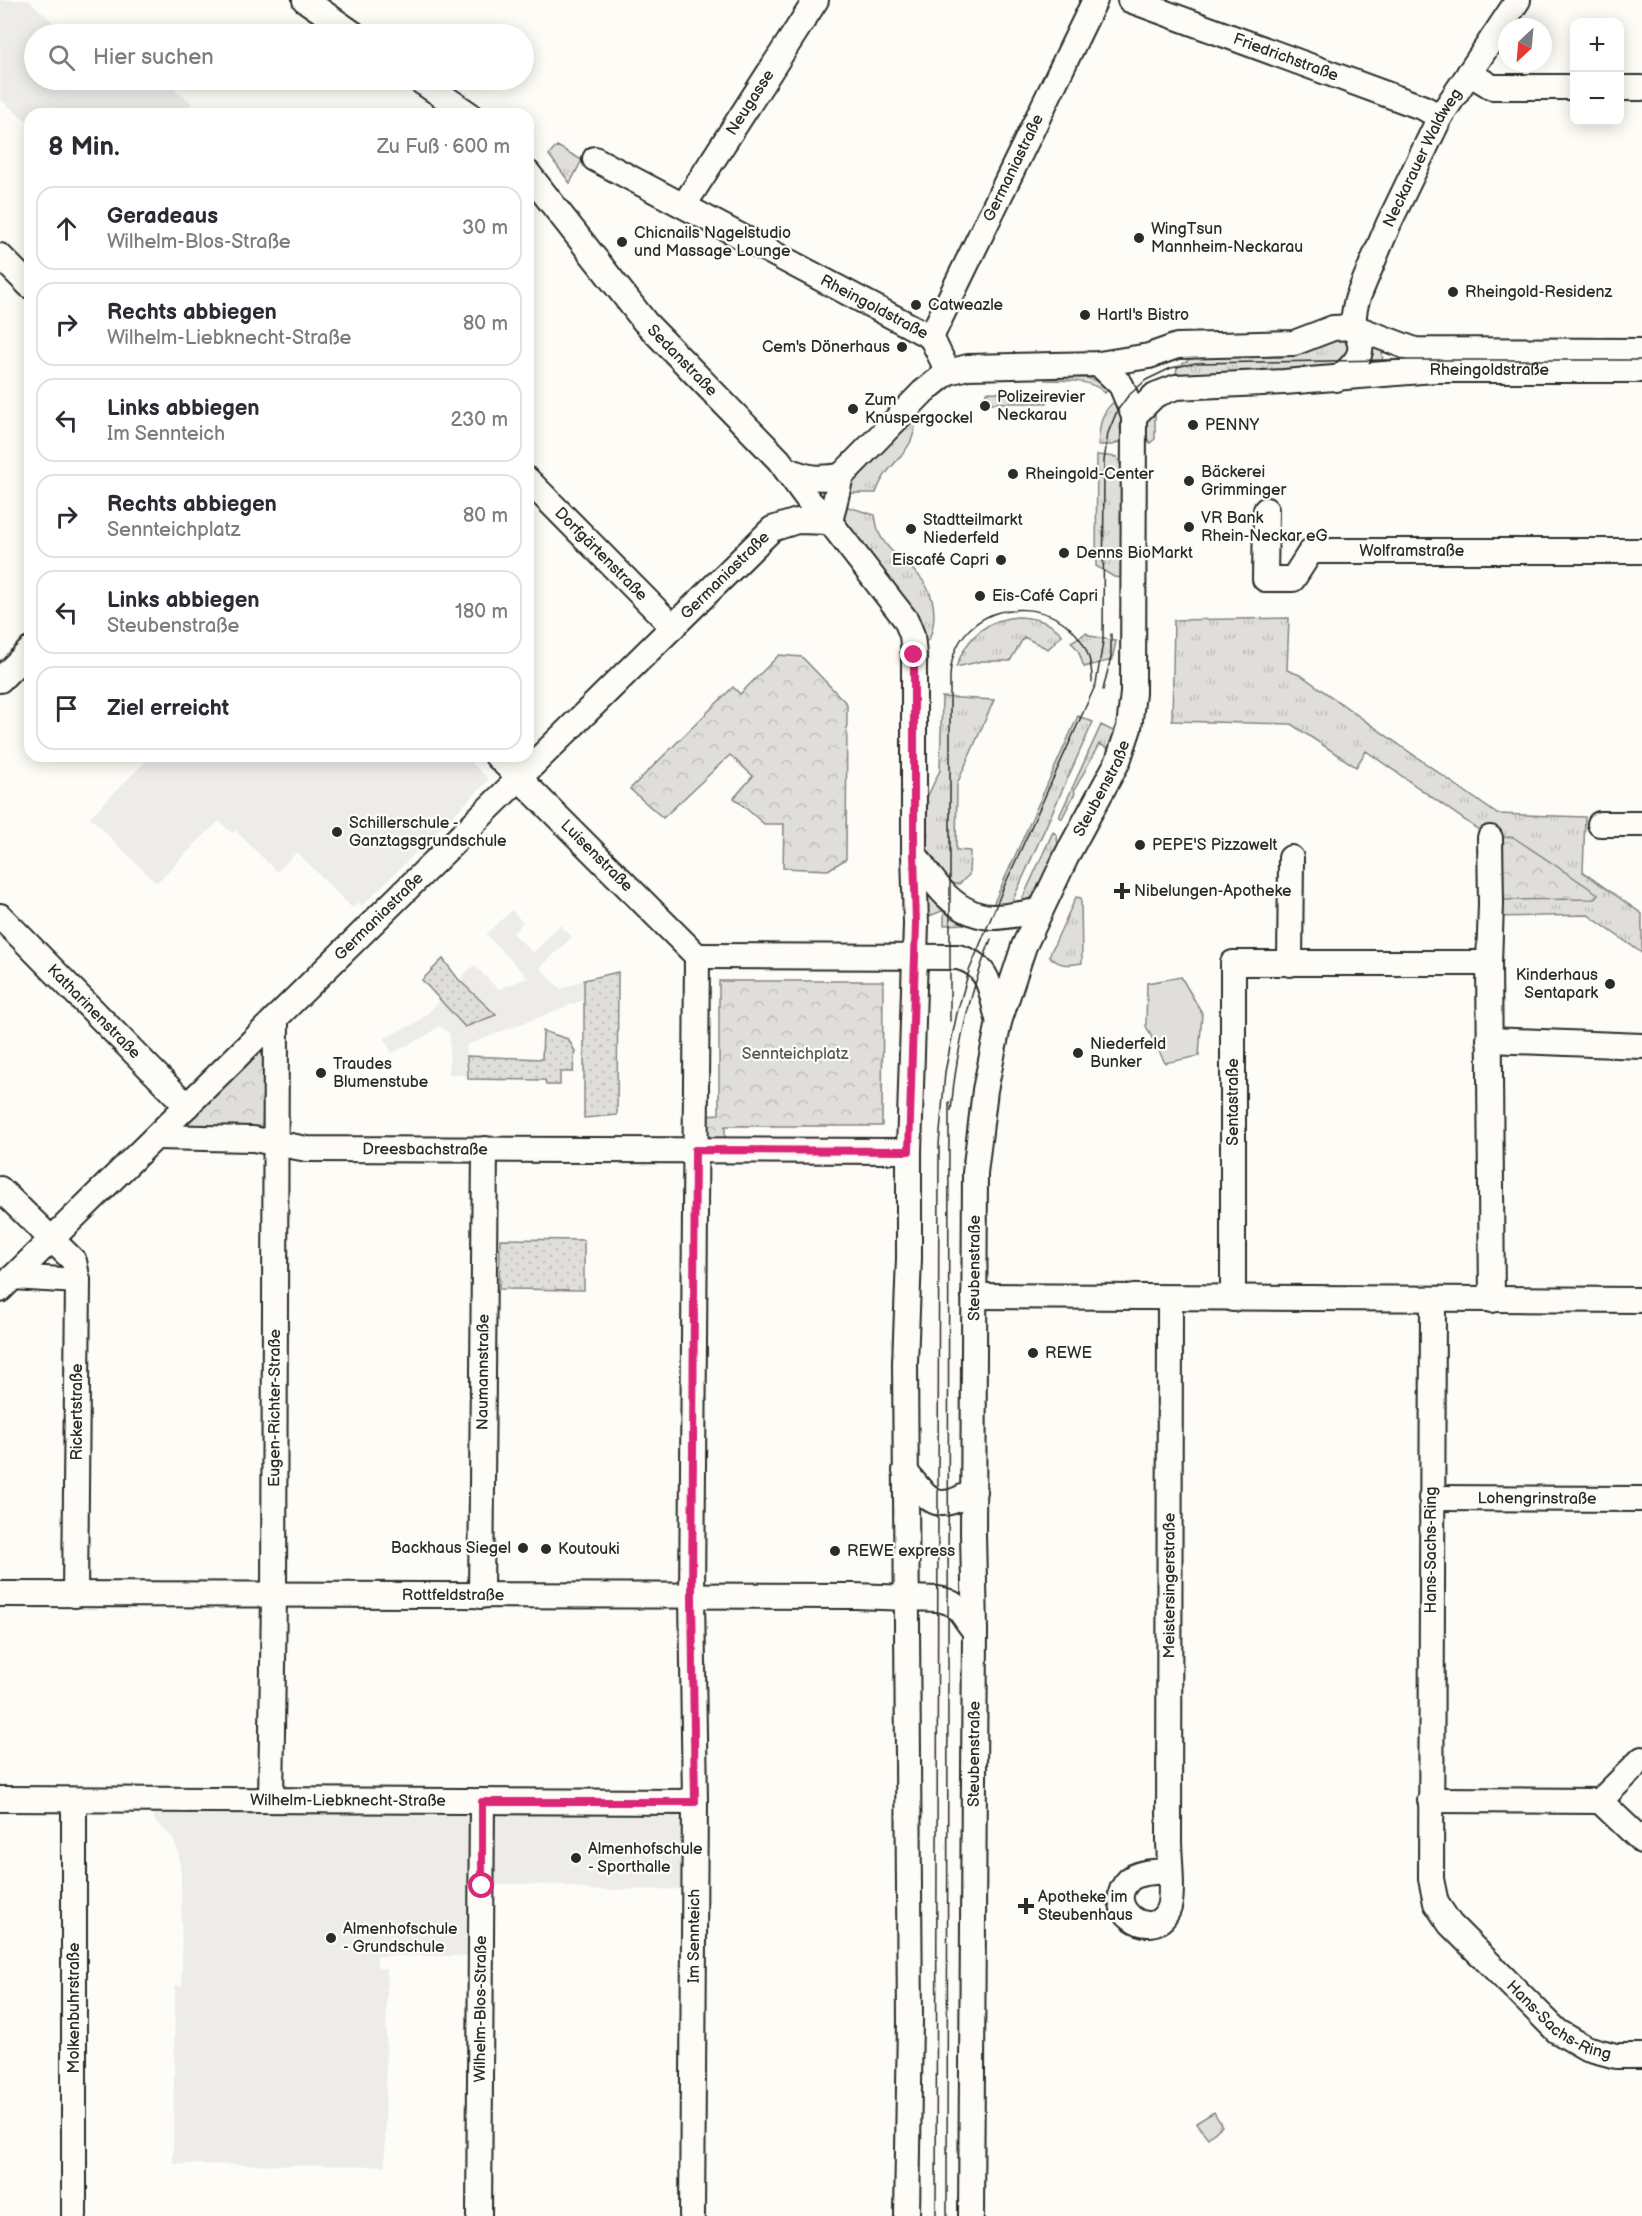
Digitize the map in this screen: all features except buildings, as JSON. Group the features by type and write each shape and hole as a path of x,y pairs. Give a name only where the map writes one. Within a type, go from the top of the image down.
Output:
{"street":[{"path":"305,0 340,24"},
{"name":"Neugasse","path":"684,205 816,0"},
{"name":"Germaniastraße","path":"931,337 1095,0"},
{"name":"Neckarauer Waldweg","path":"1354,327 1354,308 1370,267 1440,117 1518,0"},
{"name":"Friedrichstraße","path":"1143,2 1424,108 1440,117"},
{"path":"1469,73 1492,87 1570,87"},
{"path":"1624,88 1642,88"},
{"path":"434,90 460,108"},
{"name":"Rheingoldstraße","path":"596,159 931,337 948,372 968,367 1099,364 1149,356 1177,346 1294,343 1333,328 1354,327 1415,350 1642,351"},
{"name":"Sedanstraße","path":"534,190 645,322 786,469 809,501 830,522"},
{"path":"0,256 24,280"},
{"path":"1337,379 1356,361 1361,352 1354,327"},
{"path":"1176,387 1171,368 1176,359 1194,345"},
{"name":"Steubenstraße","path":"971,2216 975,1173 985,1090 999,1022 1024,946 1039,911 1118,761 1129,728 1133,693 1134,416 1121,385 1099,364"},
{"name":"Rheingoldstraße","path":"1134,416 1155,395 1176,387 1337,379 1434,370 1642,370"},
{"path":"907,2216 910,2020 908,1550 905,1471 909,1151 916,957 915,710 912,635 902,613 830,522 841,476 923,392 948,372"},
{"path":"786,469 813,478 841,476"},
{"name":"Dorfgärtenstraße","path":"534,494 673,627"},
{"name":"Wolframstraße","path":"1266,510 1265,579 1293,579 1311,551 1642,550"},
{"name":"Germaniastraße","path":"7,1283 772,529 797,521 830,522"},
{"path":"0,680 24,656"},
{"name":"Luisenstraße","path":"503,762 697,956"},
{"path":"1600,824 1642,824"},
{"path":"1490,838 1489,1040 1492,1300"},
{"path":"914,853 937,888 965,909 991,917 1039,911"},
{"path":"1290,964 1291,858"},
{"name":"Katharinenstraße","path":"0,916 187,1106"},
{"path":"909,1151 695,1150 697,956 953,957 968,960 984,973 990,984 999,1022"},
{"name":"Sentastraße","path":"1233,1299 1233,963 1489,963"},
{"name":"Eugen-Richter-Straße","path":"271,1800 276,1018"},
{"path":"1489,1040 1642,1046"},
{"name":"Dreesbachstraße","path":"156,1137 253,1139 307,1149 695,1150"},
{"name":"Naumannstraße","path":"481,1596 485,1149"},
{"name":"Im Sennteich","path":"692,2216 695,1802 692,1597 695,1150"},
{"name":"Rickertstraße","path":"0,1189 74,1261 78,1281 75,1595"},
{"name":"Germaniastraße","path":"7,1283 78,1281"},
{"path":"974,1296 1642,1300"},
{"name":"Meistersingerstraße","path":"1169,1871 1170,1298"},
{"name":"Hans-Sachs-Ring","path":"1433,1299 1430,1800 1431,1879 1436,1903 1450,1924 1557,2031 1586,2048 1616,2056 1642,2056"},
{"path":"905,1471 928,1498 938,1504 960,1499 974,1491"},
{"name":"Lohengrinstraße","path":"1431,1498 1642,1499"},
{"name":"Rottfeldstraße","path":"0,1594 907,1598 948,1600 958,1606 975,1631"},
{"path":"1600,1801 1642,1759"},
{"name":"Wilhelm-Liebknecht-Straße","path":"0,1799 695,1802"},
{"name":"Molkenbuhrstraße","path":"74,1800 74,2216"},
{"path":"1430,1800 1600,1801 1642,1841"},
{"name":"Wilhelm-Blos-Straße","path":"479,2216 482,1802"}],"shaded area":[{"path":"0,0 29,0 54,24 24,24 24,90 175,90 192,103 187,108 24,108 24,119 0,99"},
{"name":"Schillerschule - Ganztagsgrundschule","path":"145,762 471,762 489,780 362,906 358,902 352,908 297,852 277,872 235,830 232,833 219,821 156,883 90,817"},
{"path":"512,910 523,923 513,933 533,953 560,925 572,937 540,968 561,989 584,980 583,1000 467,1045 466,1076 449,1074 450,1034 439,1025 429,1034 392,1053 384,1038 418,1022 440,1001 465,1027 495,1014 459,980 474,965 498,989 528,978 486,934"},
{"path":"154,1800 695,1802 694,1889 591,1890 562,1885 482,1886 481,1956 377,1956 377,1968 387,1969 385,2166 173,2164 175,1986 182,1986 181,1873 178,1851 172,1837 154,1820"}],"green space":[{"path":"557,146 582,160 570,183 549,155"},
{"path":"1345,334 1352,352 1332,367 1179,377 1176,373 1177,368 1190,359 1281,357"},
{"path":"1373,344 1382,348 1383,369 1365,363"},
{"path":"1045,376 1088,378 1110,386 1105,393 1092,385 1045,380"},
{"path":"986,392 1046,397 1047,403 986,403"},
{"path":"1118,399 1122,411 1124,439 1113,445 1098,445 1100,424 1104,413"},
{"path":"1155,411 1155,439 1150,443 1145,426"},
{"path":"915,415 912,439 887,472 876,493 848,493 853,478"},
{"path":"1097,455 1117,457 1124,473 1122,578 1114,577 1096,566"},
{"path":"845,506 875,515 879,533 885,543 925,583 934,610 929,640 925,641 921,627 844,523 842,514"},
{"path":"1020,617 1043,622 1062,635 1048,649 1024,637 1010,661 982,661 956,667 972,638 980,631 998,621"},
{"path":"1289,618 1287,670 1302,676 1497,814 1585,817 1583,872 1642,914 1642,953 1588,915 1491,917 1490,838 1366,751 1356,767 1291,724 1172,721 1174,620"},
{"path":"1086,633 1116,641 1112,660 1084,667 1078,650 1071,642"},
{"path":"779,655 802,657 847,704 846,859 828,870 783,868 784,824 764,824 734,798 753,776 730,755 663,818 630,789 733,687 740,694"},
{"path":"942,697 994,700 957,784 956,850 970,851 969,875 959,884 946,883 925,856 924,804 940,770"},
{"path":"1124,707 1113,751 1099,744 1062,818 1059,817 1101,725 1113,731"},
{"path":"1078,716 1093,722 1010,906 992,907"},
{"path":"1053,832 1057,835 1058,847 1038,893 1020,904"},
{"path":"1513,837 1598,894 1595,899 1496,900 1490,838"},
{"path":"923,886 967,920 965,924 944,925 944,910 922,919"},
{"path":"1076,897 1081,898 1082,963 1065,964 1049,956"},
{"path":"443,959 459,980 496,1015 465,1027 422,980"},
{"path":"618,972 617,1115 584,1118 584,980"},
{"path":"1181,977 1202,1013 1199,1056 1165,1063 1146,1026 1147,983"},
{"name":"Sennteichplatz","path":"719,981 883,981 882,1126 725,1126 725,1140 705,1141 705,1115 719,1114"},
{"path":"543,1031 568,1039 575,1051 573,1072 560,1072 560,1085 546,1085 545,1080 468,1079 467,1056 542,1059"},
{"path":"257,1050 265,1057 262,1131 178,1129"},
{"path":"500,1239 584,1240 584,1290 499,1289"},
{"path":"1214,2112 1222,2126 1208,2138 1196,2123"}],"tram line":[{"path":"936,2216 939,1145 945,1072 957,1013 969,971 1003,889 1096,684 1103,642 1104,461 1108,433 1117,411 1128,396 1146,380 1171,368 1196,363 1642,360"},
{"path":"950,1021 950,676 958,646 975,625 998,613 1024,610 1049,615 1071,629 1087,652 1092,682"},
{"path":"1103,690 1111,657 1111,634"},
{"path":"951,1111 956,1067 965,1023 976,981 991,939"},
{"path":"947,2216 949,1102"}],"place":[{"name":"WingTsun Mannheim-Neckarau","path":"1139,238"},
{"name":"Chicnails Nagelstudio und Massage Lounge","path":"622,242"},
{"name":"Rheingold-Residenz","path":"1453,292"},
{"name":"Catweazle","path":"916,305"},
{"name":"Hartl's Bistro","path":"1085,315"},
{"name":"Cem's Dönerhaus","path":"902,347"},
{"name":"Polizeirevier Neckarau","path":"985,406"},
{"name":"Zum Knuspergockel","path":"853,409"},
{"name":"PENNY","path":"1193,425"},
{"name":"Rheingold-Center","path":"1013,474"},
{"name":"Bäckerei Grimminger","path":"1189,481"},
{"name":"VR Bank Rhein-Neckar eG","path":"1189,527"},
{"name":"Stadtteilmarkt Niederfeld","path":"911,529"},
{"name":"Denns BioMarkt","path":"1064,553"},
{"name":"Eiscafé Capri","path":"1001,560"},
{"name":"Eis-Café Capri","path":"980,596"},
{"name":"Schillerschule - Ganztagsgrundschule","path":"337,832"},
{"name":"PEPE'S Pizzawelt","path":"1140,845"},
{"name":"Nibelungen-Apotheke","path":"1122,891"},
{"name":"Kinderhaus Sentapark","path":"1610,984"},
{"name":"Niederfeld Bunker","path":"1078,1053"},
{"name":"Traudes Blumenstube","path":"321,1073"},
{"name":"REWE","path":"1033,1353"},
{"name":"Backhaus Siegel","path":"523,1548"},
{"name":"Koutouki","path":"546,1549"},
{"name":"REWE express","path":"835,1551"},
{"name":"Almenhofschule - Sporthalle","path":"576,1858"},
{"name":"Apotheke im Steubenhaus","path":"1026,1906"},
{"name":"Almenhofschule - Grundschule","path":"331,1938"}],"route":[{"path":"482,1886 482,1802 695,1802 692,1597 695,1150 909,1151 916,924 914,655"}]}
